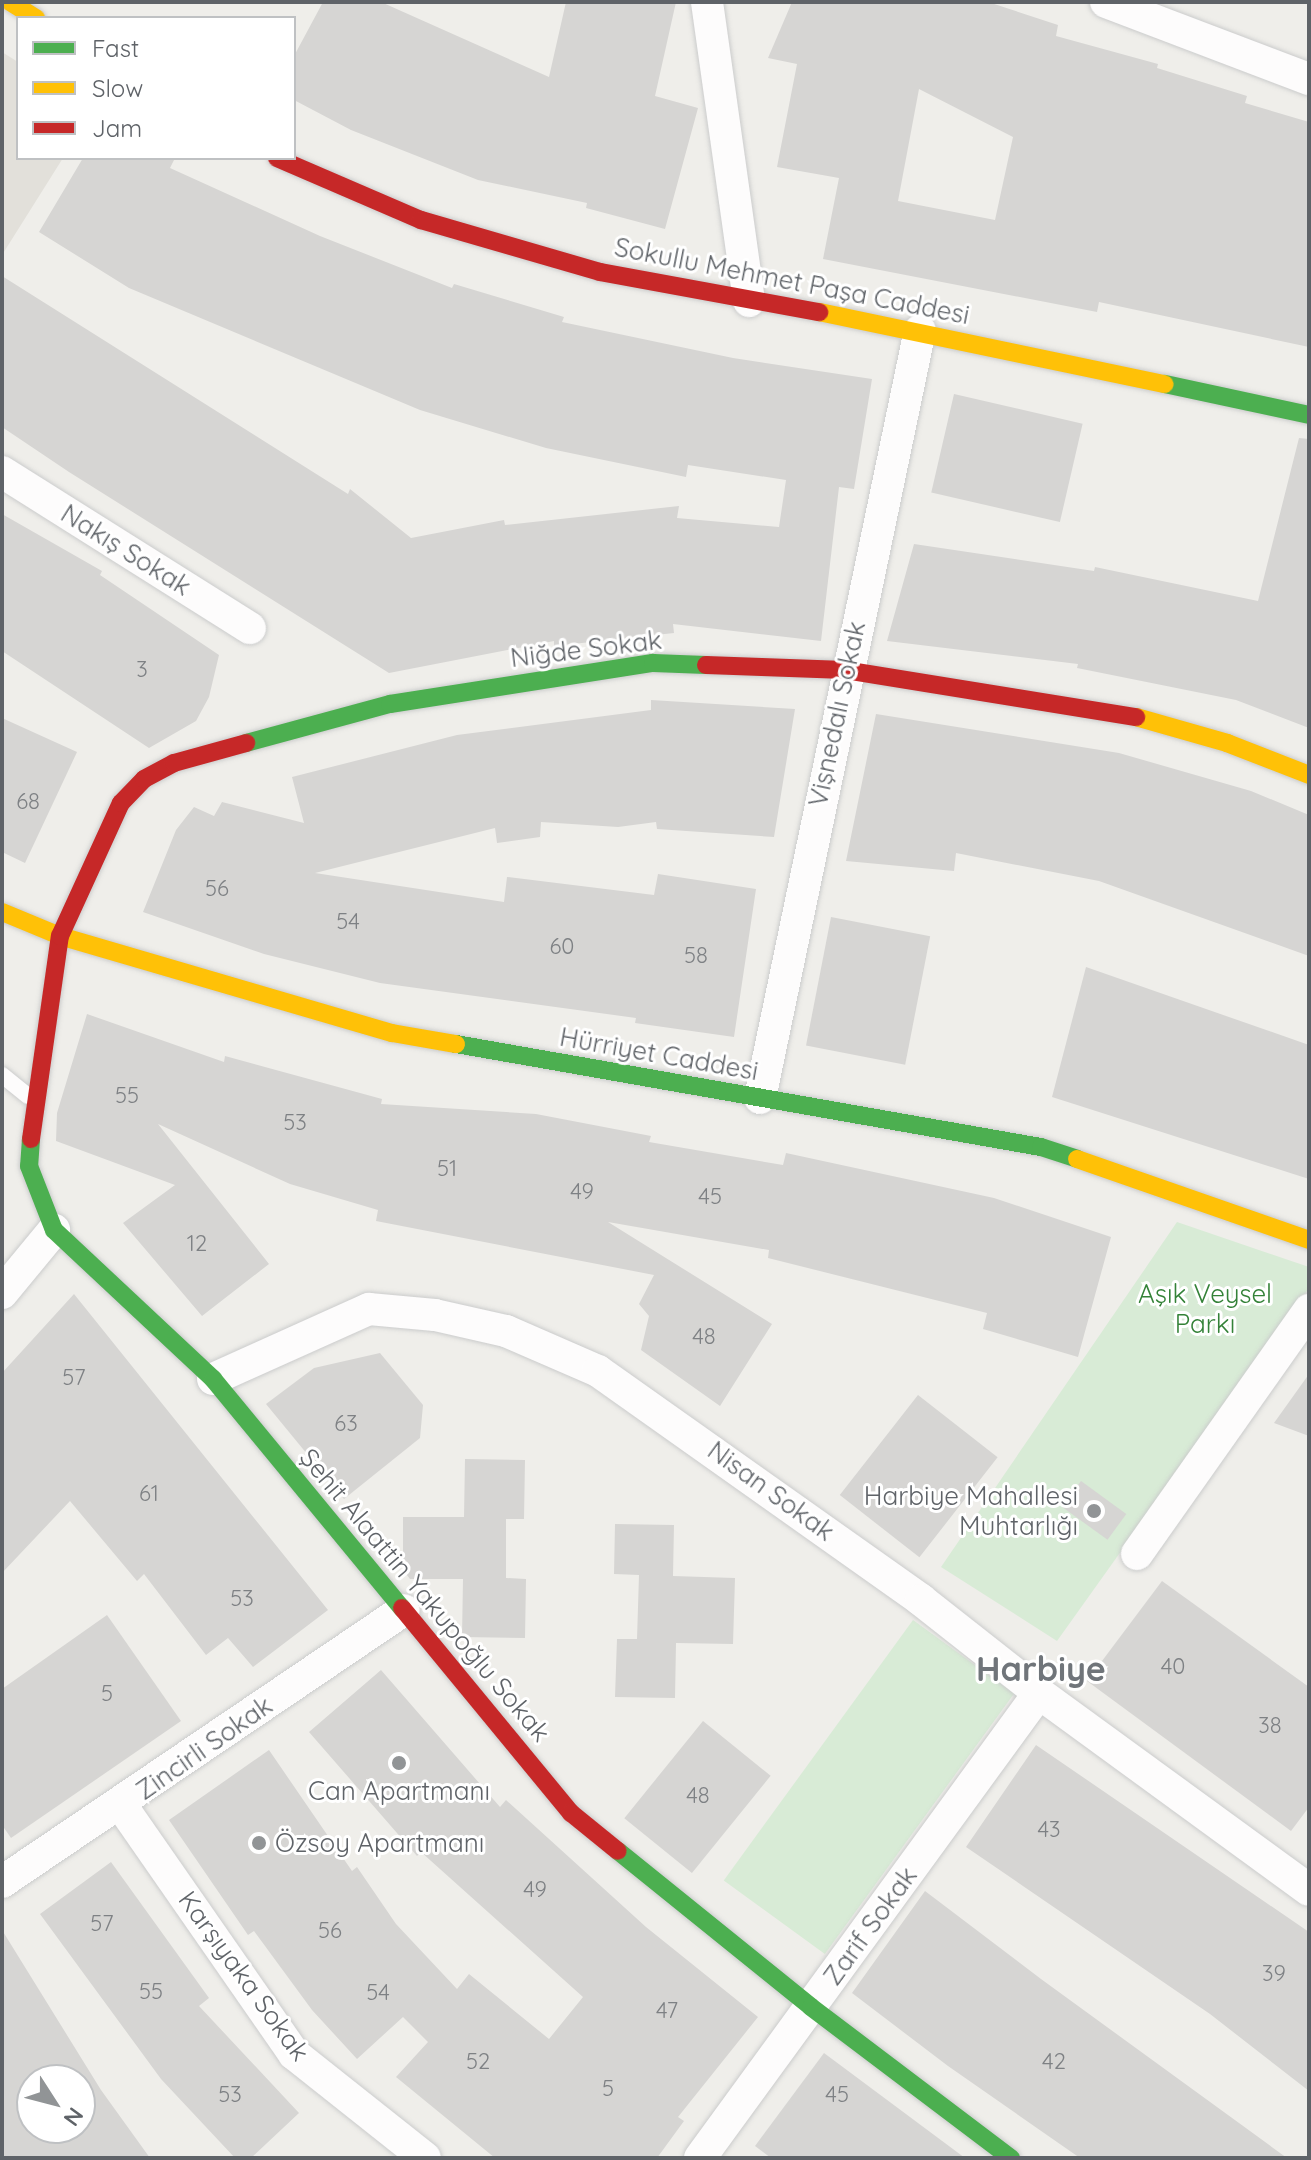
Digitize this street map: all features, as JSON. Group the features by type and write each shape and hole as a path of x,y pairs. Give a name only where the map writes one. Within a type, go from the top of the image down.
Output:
{"street":[{"path":"10,2 33,16"},
{"path":"707,2 749,301"},
{"path":"1106,2 1309,79"},
{"name":"Sokullu Mehmet Paşa Caddesi","path":"282,160 421,220 600,272 920,330 1309,415"},
{"name":"Vişnedalı Sokak","path":"760,1098 845,670 920,330"},
{"name":"Nakış Sokak","path":"2,472 250,628"},
{"name":"Niğde Sokak","path":"60,936 121,803 144,779 174,763 390,704 653,663 845,670 1122,713 1227,743 1309,775"},
{"name":"Hürriyet Caddesi","path":"2,912 60,936 392,1033 1041,1147 1309,1240"},
{"name":"Şehit Alaattin Yakupoğlu Sokak","path":"60,936 33,1100 29,1166 54,1230 213,1379 571,1813 811,2007 1011,2158"},
{"path":"2,1293 54,1230"},
{"name":"Nisan Sokak","path":"213,1379 369,1309 435,1315 506,1331 598,1371 689,1431 921,1600 1039,1693 1309,1890"},
{"path":"1137,1554 1309,1310"},
{"name":"Zincirli Sokak","path":"2,1882 121,1805 404,1610"},
{"name":"Zarif Sokak","path":"700,2158 1039,1693"},
{"name":"Karşıyaka Sokak","path":"121,1805 294,2054 425,2158"}],"lane":[{"path":"2,1075 33,1100"}],"shaded area":[{"path":"2,52 16,61 16,160 62,160 2,255"}],"green space":[{"name":"Aşık Veysel Parkı","path":"1177,1222 1309,1267 1309,1288 1057,1641 941,1567"},
{"path":"913,1620 1014,1693 825,1954 724,1881"}],"building":[{"path":"323,2 381,2 549,77 566,2 676,2 655,96 698,108 665,229 586,208 587,203 478,180 351,130 296,101 296,52"},
{"path":"792,2 988,2 1058,25 1056,36 1158,64 1157,68 1247,96 1245,103 1309,122 1309,347 1099,302 1097,312 823,259 839,178 777,167 797,64 768,58","holes":["919,89 1013,137 995,220 898,201"]},
{"path":"82,160 174,160 170,168 320,236 452,288 454,284 564,317 562,322 733,358 872,379 854,489 839,487 821,641 673,624 674,633 554,646 554,641 389,673 2,427 2,276 348,494 350,489 411,538 504,520 505,525 679,506 677,518 779,527 786,480 688,465 686,477 546,448 420,410 129,288 39,232"},
{"path":"954,394 1083,424 1060,522 931,492"},
{"path":"1299,438 1309,439 1309,728 1236,700 1077,668 1078,664 887,641 914,544 1094,571 1095,567 1258,601"},
{"path":"2,514 102,571 100,575 219,655 209,697 196,721 149,748 2,651"},
{"path":"651,700 795,709 774,837 657,829 656,822 618,827 541,822 540,837 497,843 495,828 315,873 504,902 507,877 654,895 658,874 756,889 734,1037 635,1023 636,1018 380,983 264,954 143,912 176,830 194,807 214,816 222,802 304,823 292,777 457,735 651,710"},
{"path":"876,714 1119,753 1251,791 1309,815 1309,956 1099,881 956,853 954,871 846,861"},
{"path":"2,718 77,752 25,863 2,852"},
{"path":"831,917 930,936 905,1065 806,1046"},
{"path":"1086,967 1309,1045 1309,1179 1052,1097"},
{"path":"87,1014 224,1062 225,1056 382,1099 381,1104 536,1114 651,1136 649,1142 783,1165 786,1153 994,1198 1111,1237 1078,1357 983,1329 987,1313 768,1258 769,1250 608,1222 772,1324 720,1406 641,1350 649,1316 639,1304 654,1275 376,1221 378,1210 290,1184 158,1124 269,1264 202,1316 123,1223 175,1185 56,1141 57,1113"},
{"path":"74,1294 328,1610 253,1667 228,1638 206,1655 144,1574 137,1581 70,1501 2,1573 2,1373"},
{"path":"380,1353 423,1405 420,1438 344,1499 266,1404 314,1368"},
{"path":"1309,1374 1309,1436 1274,1423"},
{"path":"918,1395 998,1457 919,1557 840,1495"},
{"path":"465,1459 525,1460 524,1519 506,1519 506,1578 526,1579 525,1638 462,1637 463,1579 410,1579 403,1570 403,1517 464,1517"},
{"name":"Harbiye Mahallesi Muhtarlığı","path":"1081,1481 1126,1514 1107,1540 1062,1507"},
{"path":"615,1524 674,1525 673,1576 735,1578 733,1644 676,1643 675,1698 615,1697 617,1639 637,1639 639,1575 614,1574"},
{"path":"1162,1581 1309,1687 1309,1807 1291,1831 1087,1681"},
{"path":"107,1615 181,1721 11,1838 2,1825 2,1689"},
{"path":"381,1670 500,1807 506,1800 646,1927 758,2017 678,2117 684,2121 657,2158 495,2158 396,2077 428,2042 403,2017 357,2059 312,2010 254,1931 248,1935 169,1820 269,1750 352,1871 357,1867 396,1924 457,1989 469,1974 549,2039 583,1997 421,1852 417,1856 309,1732"},
{"path":"703,1721 771,1776 692,1873 624,1818"},
{"path":"1036,1745 1309,1932 1309,2091 1210,2014 966,1847"},
{"path":"111,1862 209,1998 199,2006 299,2113 251,2158 235,2158 161,2079 40,1914"},
{"path":"925,1891 1287,2158 1080,2158 948,2066 852,1993"},
{"path":"2,1930 85,2064 16,2064 16,2144 96,2144 96,2082 150,2158 2,2158"},
{"path":"824,2053 965,2158 771,2158 755,2146"}],"traffic: fast":[{"path":"1165,384 1309,415"},
{"path":"246,743 390,704 653,663 706,665"},
{"path":"456,1044 1041,1147 1077,1159"},
{"path":"31,1139 29,1166 54,1230 213,1379 402,1608"},
{"path":"618,1851 811,2007 1011,2158"}],"traffic: slow":[{"path":"10,2 33,16"},
{"path":"819,312 1165,384"},
{"path":"1136,717 1227,743 1309,775"},
{"path":"2,912 60,936 392,1033 456,1044"},
{"path":"1077,1159 1309,1240"}],"traffic: jam":[{"path":"282,160 421,220 600,272 819,312"},
{"path":"706,665 845,670 1136,717"},
{"path":"31,1139 60,936 121,803 144,779 174,763 246,743"},
{"path":"402,1608 571,1813 618,1851"}],"place":[{"name":"Harbiye Mahallesi Muhtarlığı","path":"1094,1511"},
{"name":"Can Apartmanı","path":"399,1763"},
{"name":"Özsoy Apartmanı","path":"259,1843"}],"district":[{"name":"Harbiye","path":"1041,1669"}]}
